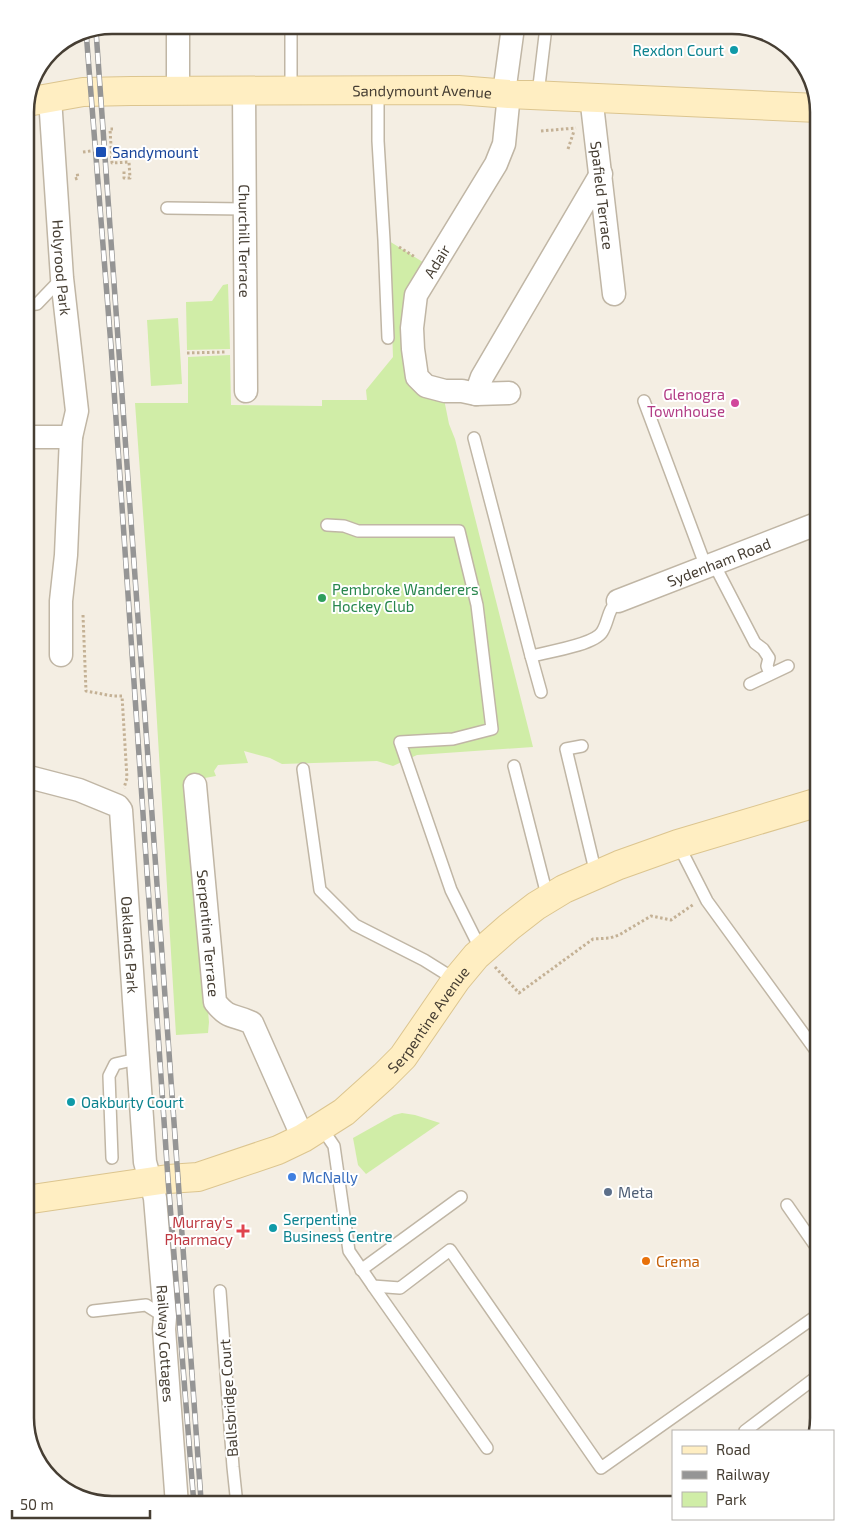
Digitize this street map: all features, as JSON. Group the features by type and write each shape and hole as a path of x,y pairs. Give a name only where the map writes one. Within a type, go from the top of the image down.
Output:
{"street":[{"path":"178,34 178,90"},
{"name":"Adair","path":"509,394 476,394 462,391 445,391 426,386 417,377 412,328 416,295 496,164 504,144 512,34"},
{"name":"Sandymount Avenue","path":"38,100 83,92 378,89 458,90 810,108"},
{"name":"Churchill Terrace","path":"244,90 246,391"},
{"name":"Spafield Terrace","path":"591,96 585,128 601,174 614,294"},
{"name":"Holyrood Park","path":"38,100 62,278 77,411 71,437 66,555 61,601 61,654"},
{"path":"476,394 482,377 601,174"},
{"path":"34,437 71,437"},
{"name":"Sydenham Road","path":"618,601 810,526"},
{"path":"34,778 78,790 118,806"},
{"name":"Serpentine Terrace","path":"195,785 215,1002 222,1011 231,1017 242,1018 252,1023 312,1132"},
{"name":"Serpentine Avenue","path":"34,1199 150,1181 198,1177 278,1150 344,1112 403,1057 456,980 482,952 509,928 548,899 596,874 678,844 810,805"},
{"name":"Oaklands Park","path":"118,806 121,810 137,1059 146,1162 150,1181"},
{"name":"Railway Cottages","path":"150,1181 155,1198 165,1317 164,1329 176,1496"}],"lane":[{"path":"291,34 291,89"},
{"path":"538,94 545,34"},
{"path":"378,89 378,141 388,338"},
{"path":"167,208 244,209"},
{"path":"34,304 37,304 62,278"},
{"path":"644,401 710,565 755,643 763,649 769,658 767,666 770,674"},
{"path":"474,438 541,692"},
{"path":"327,525 344,526 358,531 459,531 477,604 492,729 453,739 400,742 451,890 482,952"},
{"path":"531,656 589,642 602,634 612,606 618,601"},
{"path":"750,684 788,666"},
{"path":"582,746 566,750 596,874"},
{"path":"514,766 548,899"},
{"path":"303,769 320,890 355,924 410,952 456,980"},
{"path":"678,844 705,896 810,1042"},
{"path":"112,1158 109,1076 115,1064 137,1059"},
{"path":"312,1132 334,1146 349,1251 487,1448"},
{"path":"361,1270 461,1197"},
{"path":"787,1205 810,1238"},
{"path":"373,1286 400,1288 450,1250 602,1468 810,1320"},
{"name":"Ballsbridge Court","path":"220,1291 236,1496"},
{"path":"93,1311 146,1305 165,1317"},
{"path":"746,1430 810,1382"}],"path":[{"path":"541,131 585,128"},
{"path":"568,149 585,128"},
{"path":"113,129 110,130 112,163 129,162 130,178 124,178 124,170"},
{"path":"83,152 91,151"},
{"path":"398,247 433,268"},
{"path":"187,353 245,352"},
{"path":"83,610 86,691 122,696 127,778 118,806"},
{"path":"482,952 519,993 593,939 610,938 619,935 650,916 671,920 705,896"}],"green space":[{"name":"Pembroke Wanderers Hockey Club","path":"389,241 426,264 407,363 444,399 533,747 417,755 393,766 377,761 282,764 270,758 244,751 248,763 218,765 214,771 216,776 188,781 209,1022 208,1033 176,1035 151,623 135,403 188,403 188,357 230,355 231,405 322,406 322,400 367,400 366,390 393,357"},
{"path":"228,284 230,349 187,350 186,302 212,301 223,285"},
{"path":"178,318 182,384 151,386 147,320"},
{"path":"402,1113 440,1123 366,1174 358,1165 353,1138 394,1115"}],"railway":[{"path":"96,35 201,1496"},
{"path":"87,38 111,346 168,1179 193,1496"}],"place":[{"name":"Rexdon Court","path":"734,50"},
{"name":"Sandymount","path":"101,152"},
{"name":"Glenogra Townhouse","path":"735,403"},
{"name":"Pembroke Wanderers Hockey Club","path":"322,598"},
{"name":"Oakburty Court","path":"71,1102"},
{"name":"McNally","path":"292,1177"},
{"name":"Meta","path":"608,1192"},
{"name":"Serpentine Business Centre","path":"273,1228"},
{"name":"Murray's Pharmacy","path":"243,1231"},
{"name":"Crema","path":"646,1261"}]}
